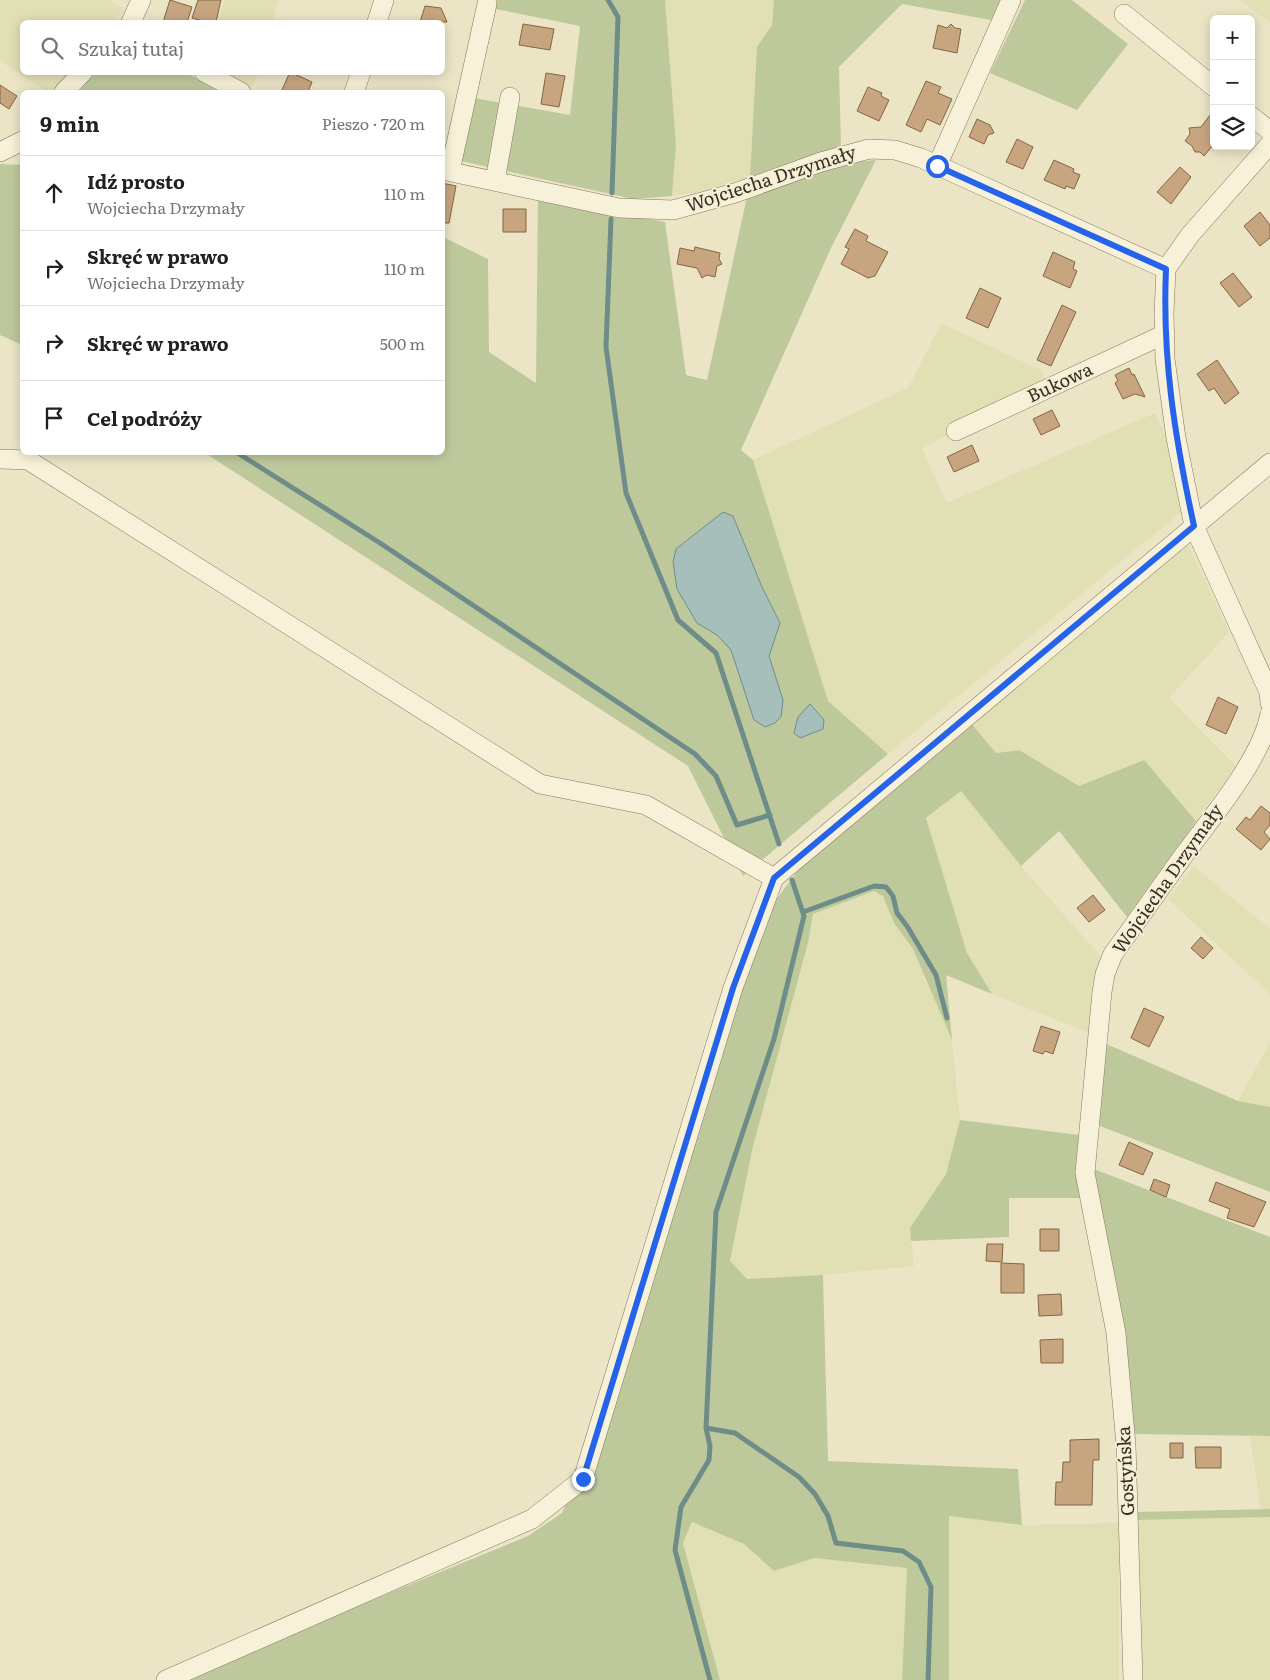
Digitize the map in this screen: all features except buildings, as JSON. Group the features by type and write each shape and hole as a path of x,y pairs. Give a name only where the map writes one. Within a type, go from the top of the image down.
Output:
{"street":[{"path":"134,20 141,0"},
{"path":"378,20 384,0"},
{"path":"937,166 1011,0"},
{"path":"446,170 487,4"},
{"path":"1124,14 1210,84"},
{"path":"66,90 80,75"},
{"path":"210,75 237,90"},
{"path":"355,90 360,75"},
{"path":"495,181 510,97"},
{"path":"1255,119 1270,131"},
{"path":"0,152 20,142"},
{"path":"1270,144 1190,235 1166,269 1165,334 1166,359 1176,438 1194,526 1269,692 1270,704"},
{"name":"Wojciecha Drzymały","path":"446,170 619,208 673,210 735,193 820,162 869,149 895,150 937,166 1166,269"},
{"name":"Bukowa","path":"956,431 1165,334"},
{"path":"0,459 28,460 540,784 646,805 774,878"},
{"path":"166,1680 532,1518 583,1479 733,988 774,878 1270,462"},
{"name":"Wojciecha Drzymały","path":"1103,1263 1085,1173 1106,974 1113,954 1214,816 1261,744 1270,714"},
{"name":"Gostyńska","path":"1103,1263 1116,1333 1126,1445 1133,1680"}],"shaded area":[{"path":"0,0 109,0 125,10 116,20 20,20 20,74 0,61"},
{"path":"224,0 279,0 273,20 219,20"},
{"path":"665,0 774,0 772,25 757,47 750,177 699,192 672,196 676,145"},
{"path":"1240,0 1270,0 1270,23"},
{"path":"21,75 68,75 55,90 44,90"},
{"path":"232,75 257,75 253,87"},
{"path":"941,323 1041,370 1046,381 922,449 947,503 1155,413 1165,434 1181,512 888,754 828,701 753,460 908,388"},
{"path":"1186,539 1229,632 1169,698 1236,766 1196,821 1144,760 1079,786 1019,750 996,753 970,722"},
{"path":"961,791 1021,866 1102,958 1090,1033 992,994 967,953 926,819"},
{"path":"1194,866 1270,929 1270,994 1168,899"},
{"path":"874,891 884,896 894,923 913,949 952,1040 960,1120 946,1174 910,1228 914,1266 823,1275 747,1279 730,1262 736,1219 752,1150 808,943 813,914"},
{"path":"1270,1042 1270,1107 1238,1101"},
{"path":"1250,1436 1270,1436 1270,1509 1261,1510"},
{"path":"949,1516 1022,1525 1119,1523 1119,1680 949,1680"},
{"path":"1270,1517 1270,1680 1139,1680 1138,1520"},
{"path":"692,1522 744,1544 774,1571 814,1558 907,1568 902,1680 720,1680 683,1543"}],"green space":[{"path":"497,0 665,0 676,145 672,196 633,199 461,161 474,98 570,115 580,26 496,9"},
{"path":"774,0 1000,0 991,20 902,4 839,67 841,146 750,177 757,47 772,25"},
{"path":"1025,0 1072,0 1128,44 1077,110 990,73"},
{"path":"93,75 190,75 216,90 81,90"},
{"path":"876,160 831,248 741,450 753,460 828,701 888,754 743,876 688,766 208,455 445,455 445,238 488,259 489,352 536,383 538,198 665,222 686,375 707,380 747,197 841,163"},
{"path":"0,164 20,164 20,344 0,335"},
{"path":"970,722 996,753 1019,750 1079,786 1144,760 1196,821 1127,917 1059,831 1021,866 961,791 926,818 967,953 992,994 946,975 952,1040 913,949 894,923 883,896 874,891 813,914 808,943 752,1150 730,1261 747,1279 823,1275 828,1461 1018,1469 1022,1525 949,1516 949,1680 902,1680 907,1568 814,1558 774,1571 744,1544 692,1522 683,1543 720,1680 183,1680 223,1661 528,1536 562,1513 621,1377 763,917 805,861"},
{"path":"1104,1043 1238,1101 1270,1107 1270,1192 1100,1126 1095,1118"},
{"path":"960,1120 1079,1135 1077,1166 1080,1198 1009,1198 1009,1237 911,1241 910,1228 946,1174"},
{"path":"1094,1169 1270,1237 1270,1436 1131,1434"},
{"path":"1270,1509 1270,1517 1138,1520 1137,1512"}],"water":[{"path":"723,512 733,516 762,587 780,623 769,656 783,700 781,717 775,723 765,727 754,720 731,650 717,635 697,623 677,589 673,562 676,549"},
{"path":"810,704 824,720 823,729 800,738 794,733 798,717"}],"waterway":[{"path":"608,0 618,17 612,193"},
{"path":"611,219 606,347 626,493 678,620 716,653 779,844"},
{"path":"241,455 380,543 695,754 716,776 737,825 770,815"},
{"path":"792,880 804,916 774,1039 716,1212 706,1428 735,1433 799,1477 815,1494 828,1516 836,1543 903,1551 919,1562 931,1587 928,1680"},
{"path":"803,912 874,886 886,887 893,896 897,913 907,926 936,975 947,1018"},
{"path":"706,1428 710,1446 709,1460 681,1507 675,1550 710,1680"}],"route":[{"path":"583,1479 733,988 774,878 1194,526 1176,438 1166,359 1164,313 1166,269 937,166"}]}
